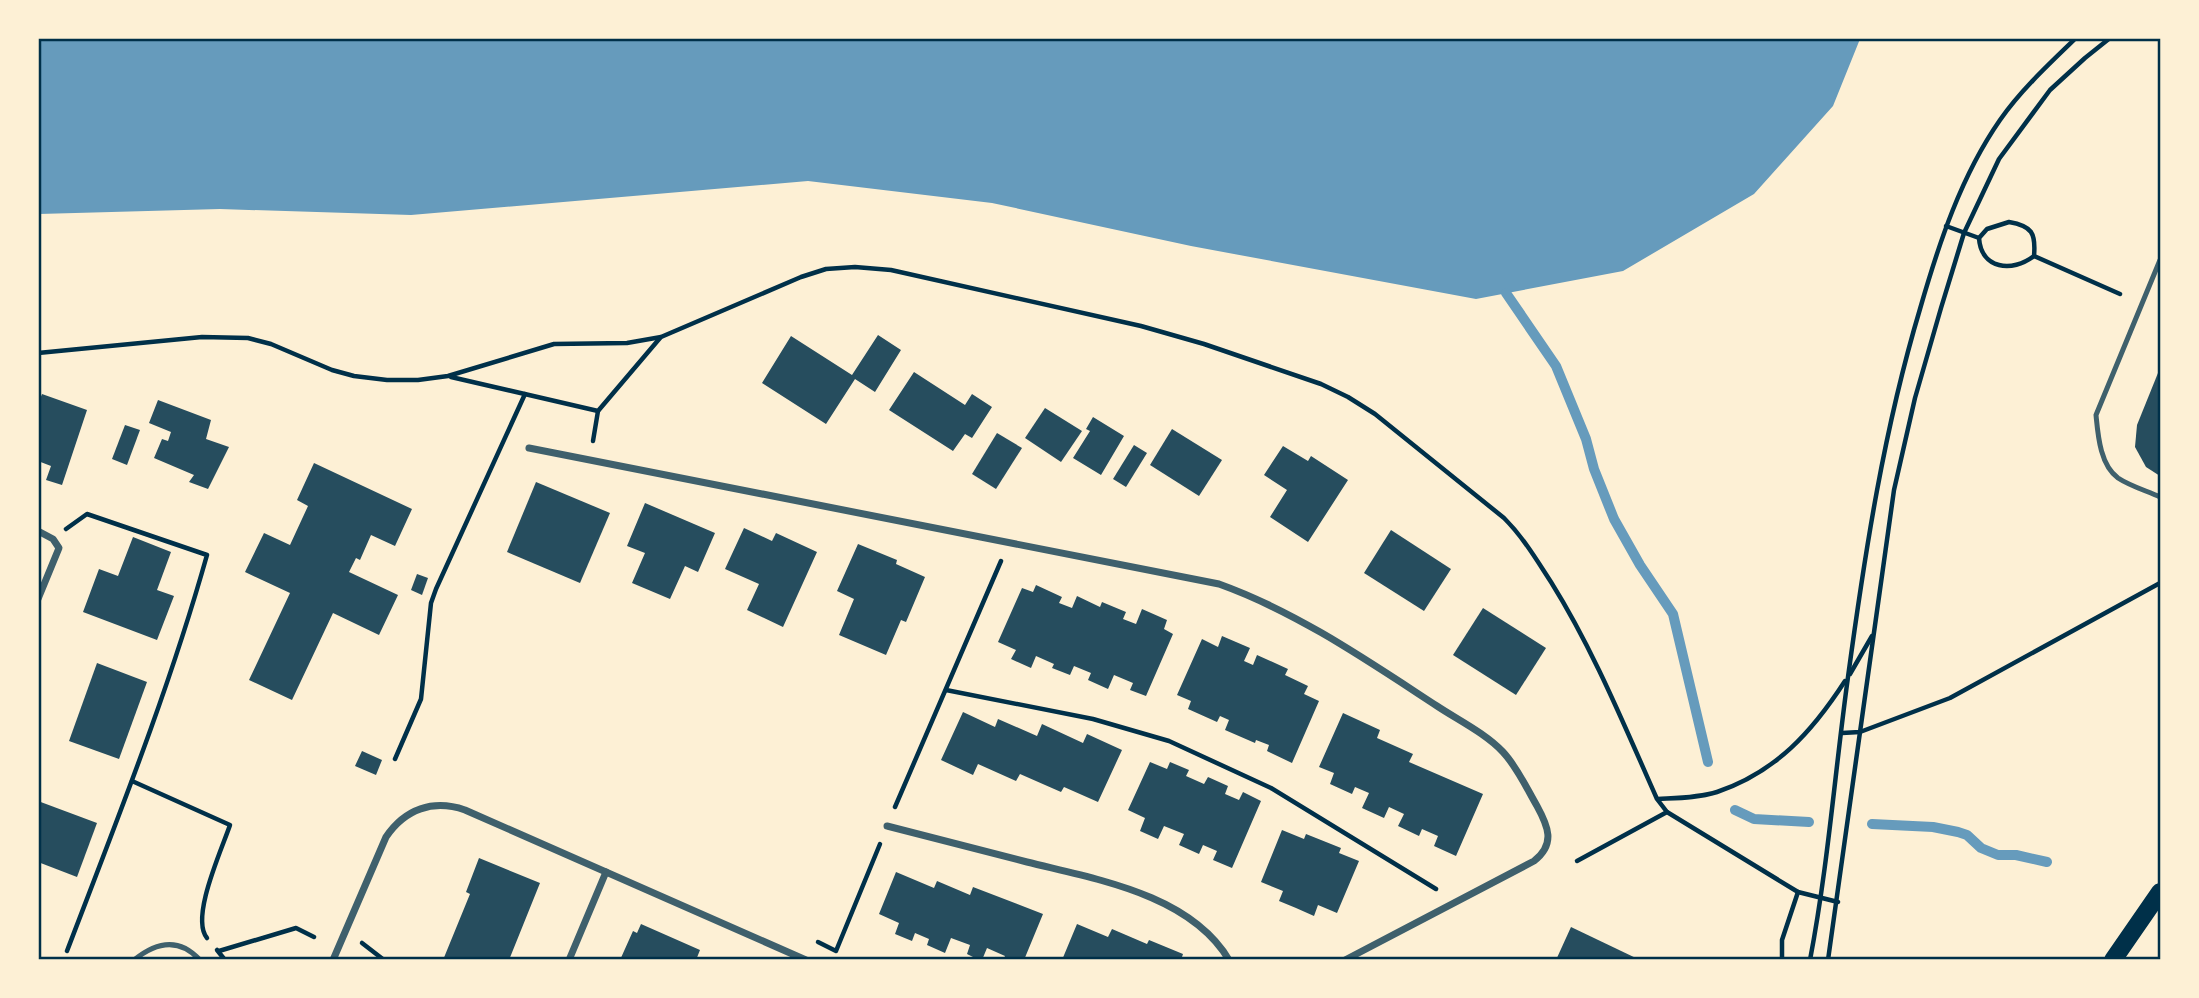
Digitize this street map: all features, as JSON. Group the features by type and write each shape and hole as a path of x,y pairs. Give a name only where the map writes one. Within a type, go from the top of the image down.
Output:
{"main road":[{"path":"2113,960 2161,892"}],"street":[{"path":"529,448 1219,584 1253,597 1391,677 1502,750 1518,771 1548,826 1549,837 1546,848 1534,861 1345,960"},
{"path":"38,531 53,539 59,548 38,599"},
{"path":"333,960 386,837 403,817 427,806 453,806 465,810 802,958"},
{"path":"887,826 1126,887 1185,915 1217,943 1229,960"},
{"path":"569,960 606,872"}],"lane":[{"path":"2161,260 2096,415 2099,440 2106,462 2117,477 2161,496"},
{"path":"134,960 154,946 177,944 199,958"}],"path":[{"path":"1810,960 1822,899 1847,678 1879,474 1892,408 1921,306 1946,226 1982,149 2001,119 2038,75 2076,38"},
{"path":"1828,960 1894,490 1915,398 1964,233 1999,159 2020,128 2050,90 2110,38"},
{"path":"1997,224 2022,224 2031,230 2035,242 2034,256 2015,266 2001,266 1989,260 1980,250 1979,238 1987,229 1997,224"},
{"path":"1946,226 1979,238"},
{"path":"2034,256 2120,294"},
{"path":"38,353 224,336 271,344 332,370 354,376 418,380 448,376 554,344 627,343 661,337 801,277 826,269 855,267 891,270 1093,314 1204,344 1330,388 1375,414 1504,517 1520,534 1591,650 1657,799 1667,812 1798,892 1838,902"},
{"path":"590,460 598,411 661,337"},
{"path":"448,376 598,411"},
{"path":"395,759 421,699 431,603 525,394"},
{"path":"53,539 87,514 207,555 192,609 132,781 66,951"},
{"path":"802,958 806,936 836,951 1010,542"},
{"path":"1842,733 1860,732 1950,698 2161,583"},
{"path":"1657,799 1715,793 1744,780 1800,742 1822,716 1873,635"},
{"path":"946,690 1093,719 1169,741 1271,788 1456,902"},
{"path":"132,781 230,825 203,900 203,933 225,960"},
{"path":"1577,861 1667,812"},
{"path":"1782,960 1782,940 1798,892"},
{"path":"199,958 296,928 314,937"},
{"path":"360,942 384,960"}],"water":[{"path":"38,39 1860,39 1833,106 1754,194 1623,271 1476,299 1191,246 992,203 808,181 411,215 220,209 39,214"}],"building":[{"path":"878,335 901,350 875,392 855,379 826,424 762,383 791,336 852,375"},
{"path":"2160,368 2160,476 2146,467 2135,447 2137,425"},
{"path":"914,372 965,405 972,394 992,407 972,438 965,434 953,451 889,410"},
{"path":"42,394 87,410 62,485 46,480 51,466 38,461 38,404"},
{"path":"158,400 211,420 206,439 229,447 208,489 189,482 194,475 154,458 162,439 168,441 171,432 149,423"},
{"path":"1045,408 1082,431 1061,462 1025,438"},
{"path":"1093,417 1124,436 1101,475 1073,458 1090,431 1086,429"},
{"path":"125,425 140,430 127,465 112,459"},
{"path":"1172,429 1222,460 1199,496 1150,465"},
{"path":"997,433 1022,448 996,489 972,474"},
{"path":"1134,445 1147,453 1126,487 1113,479"},
{"path":"1283,446 1308,461 1311,456 1348,480 1308,542 1270,517 1287,490 1264,475"},
{"path":"314,463 412,509 395,546 371,535 360,560 356,558 349,572 398,595 379,635 333,613 292,700 249,680 290,593 245,572 264,533 290,545 308,506 297,500"},
{"path":"536,482 610,513 580,583 507,552"},
{"path":"645,503 715,533 698,572 685,566 670,599 632,583 645,553 627,546"},
{"path":"744,528 772,541 776,533 817,552 783,627 747,610 759,584 725,569"},
{"path":"1391,530 1451,569 1424,611 1364,573"},
{"path":"133,537 171,552 157,590 174,596 157,640 83,612 99,569 118,576"},
{"path":"858,544 897,560 896,564 925,577 906,622 901,620 886,655 839,635 854,599 837,591"},
{"path":"417,574 428,578 422,595 411,590"},
{"path":"1036,585 1062,597 1059,603 1072,608 1077,596 1100,607 1102,602 1126,612 1123,619 1136,624 1142,609 1167,620 1164,629 1173,634 1146,696 1130,690 1133,683 1114,675 1108,689 1088,680 1091,673 1074,666 1070,675 1052,668 1054,664 1036,656 1031,668 1011,659 1016,650 998,642 1022,588 1033,592"},
{"path":"1483,608 1546,648 1516,695 1453,655"},
{"path":"1222,636 1250,648 1244,661 1253,665 1257,655 1288,669 1285,675 1308,686 1304,694 1319,701 1292,763 1267,751 1269,745 1256,740 1255,743 1225,730 1229,720 1220,716 1217,722 1188,709 1191,701 1177,695 1202,639 1218,647"},
{"path":"97,663 147,682 119,759 69,741"},
{"path":"963,712 995,727 998,719 1037,736 1042,724 1083,743 1087,734 1122,750 1098,802 1064,787 1061,792 1020,774 1016,781 978,764 973,775 941,760"},
{"path":"1343,713 1380,730 1377,738 1413,754 1409,762 1483,794 1456,856 1434,846 1438,836 1422,829 1419,836 1398,826 1404,814 1389,807 1384,818 1362,808 1369,793 1355,787 1352,794 1330,784 1334,773 1319,767"},
{"path":"362,751 382,760 376,775 355,766"},
{"path":"1150,762 1167,769 1170,762 1189,770 1186,776 1204,784 1208,777 1228,786 1225,794 1239,800 1243,792 1261,801 1232,868 1213,860 1217,851 1203,845 1199,854 1179,845 1184,834 1164,826 1158,839 1140,831 1145,818 1128,810"},
{"path":"38,801 97,823 77,877 38,862"},
{"path":"1282,830 1304,839 1306,834 1341,848 1339,853 1359,861 1337,913 1318,905 1314,916 1279,901 1283,891 1261,882"},
{"path":"479,858 540,883 509,960 443,960 470,894 466,892"},
{"path":"896,872 934,888 937,881 970,895 973,887 1043,914 1024,960 1003,960 1005,956 987,948 982,960 979,960 967,954 970,945 951,938 945,953 927,945 929,939 915,933 912,941 895,934 899,923 879,914"},
{"path":"641,924 700,950 696,960 620,960 633,931 637,933"},
{"path":"1077,924 1108,937 1112,929 1147,944 1149,940 1183,954 1181,960 1062,960"},
{"path":"1571,927 1640,960 1556,960"}],"waterway":[{"path":"1506,293 1556,366 1586,439 1594,469 1614,519 1640,565 1673,614 1708,762"},
{"path":"1735,810 1754,819 1809,822"},
{"path":"1872,824 1933,827 1958,832 1967,835 1981,848 1998,855 2016,855 2047,862"}]}
